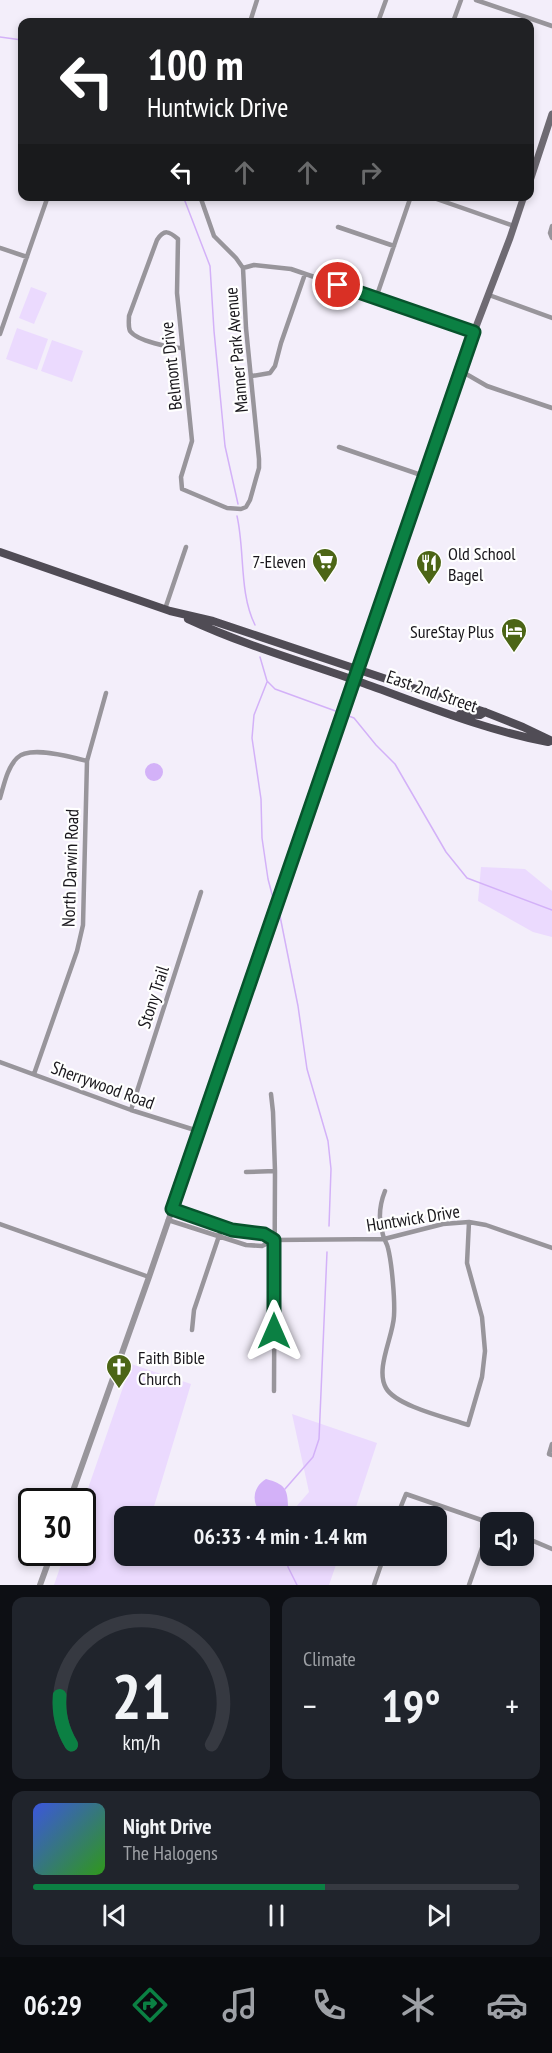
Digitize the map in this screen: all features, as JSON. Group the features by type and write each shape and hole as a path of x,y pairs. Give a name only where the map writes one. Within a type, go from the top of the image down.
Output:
{"main road":[{"path":"534,169 552,114"},
{"path":"354,680 474,332 522,201"},
{"name":"East 2nd Street","path":"0,552 168,610 221,633 446,712 520,737 552,742"},
{"name":"East 2nd Street","path":"168,610 213,621 485,712 523,727 552,742"},
{"path":"446,712 480,716 485,712"}],"street":[{"path":"251,18 258,0"},
{"path":"379,18 386,0"},
{"path":"454,18 461,0"},
{"path":"476,0 525,18"},
{"path":"534,21 552,26"},
{"path":"0,334 46,201"},
{"name":"Manner Park Avenue","path":"202,201 214,236 243,268 259,468 250,500 242,510"},
{"path":"376,298 409,201"},
{"path":"442,201 514,226"},
{"path":"552,226 550,233 552,238"},
{"path":"338,227 394,246"},
{"name":"Belmont Drive","path":"183,348 168,348 136,336 130,331 128,324 157,240 166,231 178,239 177,285 192,441 180,477 182,489 227,508 242,510"},
{"path":"0,248 27,257"},
{"path":"243,268 254,265 273,266 305,274 474,332"},
{"path":"252,376 270,374 275,366 305,274"},
{"path":"489,295 552,318"},
{"path":"461,371 487,386 552,408"},
{"path":"339,447 425,476"},
{"path":"168,610 186,547"},
{"path":"74,1488 354,680"},
{"name":"North Darwin Road","path":"34,1074 77,951 83,925 87,761 106,693"},
{"path":"0,798 18,756 26,753 48,753 87,761"},
{"name":"Stony Trail","path":"131,1110 201,892"},
{"name":"Sherrywood Road","path":"0,1062 131,1110 198,1131"},
{"path":"271,1094 275,1172 274,1391"},
{"path":"246,1172 275,1172"},
{"path":"385,1191 380,1205 380,1225 388,1247 394,1302 391,1337 382,1373 385,1387 401,1401 468,1425 480,1384 485,1351 482,1317 467,1263 469,1222"},
{"name":"Huntwick Drive","path":"172,1209 244,1233 264,1234 274,1240"},
{"name":"Huntwick Drive","path":"168,1221 236,1243 262,1246 274,1240 384,1239 443,1224 469,1222 486,1225 552,1248"},
{"path":"0,1224 149,1277"},
{"path":"192,1330 194,1310 222,1227"},
{"path":"551,1454 552,1444"},
{"path":"401,1506 406,1494 440,1506"},
{"path":"447,1509 480,1520"},
{"path":"534,1541 552,1549"},
{"path":"469,1585 480,1553"},
{"path":"40,1585 47,1566"},
{"path":"374,1585 381,1566"}],"shaded area":[{"path":"31,287 47,293 34,324 19,318"},
{"path":"17,328 48,339 37,370 6,359"},
{"path":"52,340 83,351 72,382 41,371"},
{"path":"154,763 160,766 163,772 160,778 154,781 148,778 145,772 148,766"},
{"path":"481,867 525,869 552,891 552,937 533,932 478,901"},
{"path":"131,1364 191,1384 154,1506 114,1506 114,1566 336,1566 329,1585 54,1585 61,1566 96,1566 96,1488 88,1488"},
{"path":"292,1414 377,1443 356,1506 297,1506 309,1492"},
{"path":"266,1479 281,1485 286,1491 288,1506 257,1506 255,1497 261,1482"}],"waterway":[{"path":"0,37 18,39"},
{"path":"185,201 210,266 225,446 238,504"},
{"path":"237,516 244,586 255,625"},
{"path":"260,657 267,681 275,689 341,713"},
{"path":"267,682 254,715 252,738 261,799 262,838 273,898"},
{"path":"346,715 354,718 395,764 446,852 467,878 552,910"},
{"path":"279,911 298,1006 307,1069 328,1141 331,1169 329,1226"},
{"path":"285,1489 313,1457 319,1439 327,1252"},
{"path":"288,1566 297,1585"}],"place":[{"name":"7-Eleven","path":"325,584"},
{"name":"Old School Bagel","path":"429,586"},
{"name":"SureStay Plus","path":"514,654"},
{"name":"Faith Bible Church","path":"119,1390"}],"route":[{"path":"274,1331 274,1240 264,1234 232,1230 172,1209 474,332 338,285"}]}
